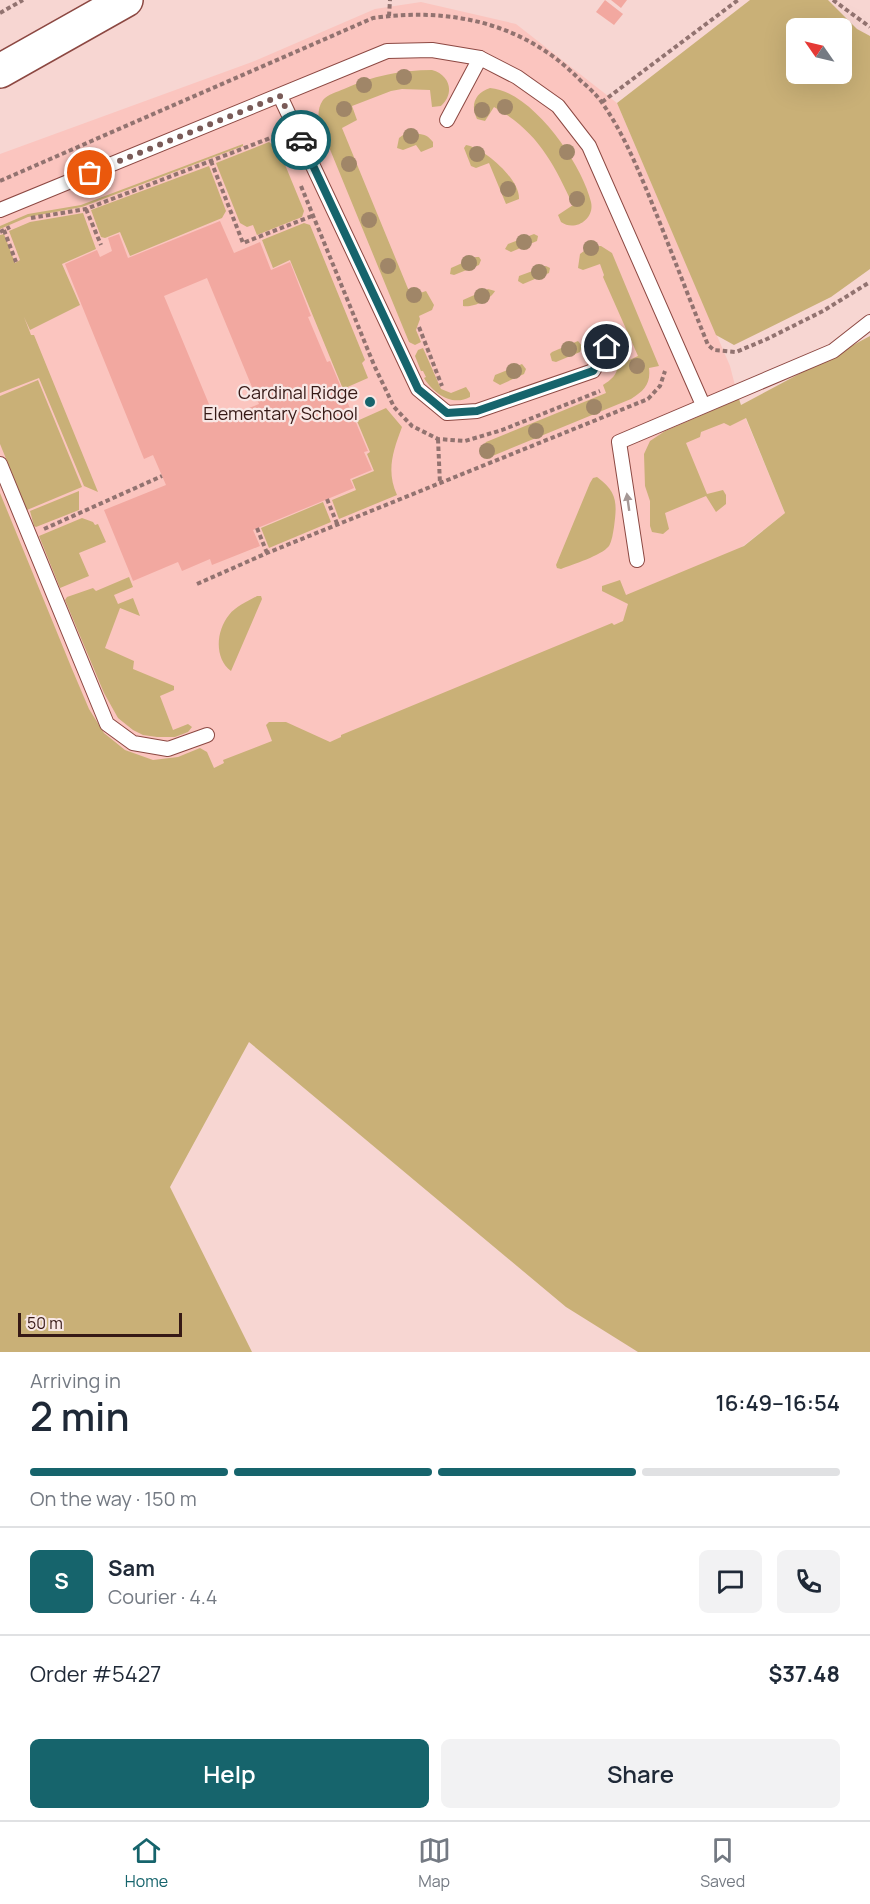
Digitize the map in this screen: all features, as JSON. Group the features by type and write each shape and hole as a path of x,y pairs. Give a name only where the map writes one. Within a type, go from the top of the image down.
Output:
{"main road":[{"path":"0,71 126,0"}],"lane":[{"path":"0,210 387,51 432,50 480,58 517,77 558,106 589,146 703,405"},
{"path":"447,120 480,58"},
{"path":"280,96 418,389 447,413 477,411 593,371 607,347"},
{"path":"637,560 619,442 833,351 870,322"},
{"path":"0,464 107,724 133,743 168,749 207,735"}],"path":[{"path":"0,13 23,0"},
{"path":"389,16 390,0"},
{"path":"602,102 738,0"},
{"path":"833,0 870,27"},
{"path":"0,180 373,18 449,16 491,24 535,44 568,67 602,102 638,168 708,345 714,350 736,352 768,339 823,311 870,282"},
{"path":"27,219 86,209 278,135"},
{"path":"211,162 243,243 312,216"},
{"path":"86,209 101,245"},
{"path":"12,226 2,231 16,262"},
{"path":"419,327 442,387"},
{"path":"415,346 425,344"},
{"path":"197,584 267,553 648,399 660,386 665,371"},
{"path":"438,439 440,484"},
{"path":"30,536 162,476"},
{"path":"327,499 338,526"},
{"path":"257,528 267,553"}],"shaded area":[{"path":"750,0 828,0 846,18 786,18 786,84 852,84 852,24 870,36 870,269 831,297 734,345 716,335 617,103"},
{"name":"Cardinal Ridge Elementary School","path":"421,2 516,24 617,103 730,366 740,405 785,513 699,581 657,670 284,805 108,765 0,551 0,154 252,62 375,9"},
{"path":"432,70 443,76 448,85 448,96 441,106 432,107 430,90 391,91 352,106 357,120 342,128 411,296 426,291 434,305 432,310 419,316 416,330 421,342 415,345 409,342 322,130 324,129 322,123 319,123 319,114 320,105 325,98 355,84 409,71"},
{"path":"490,88 506,92 538,115 566,150 586,186 591,202 590,214 583,222 578,225 566,225 561,222 558,215 573,205 551,161 522,126 494,107 485,121 477,119 474,109 475,100 477,96"},
{"path":"417,134 428,137 433,142 433,147 421,152 416,145 403,150 397,148 399,138 403,135"},
{"path":"269,142 279,150 304,211 302,217 257,235 253,225 247,227 240,223 216,163"},
{"path":"243,144 243,146 82,207 28,217 0,229 0,226 28,214 81,205"},
{"path":"466,145 482,152 500,166 514,183 519,199 506,204 489,163 476,168 471,166 464,148"},
{"path":"209,166 226,211 222,218 130,256 120,232 105,238 101,237 91,210"},
{"path":"83,213 96,249 62,264 80,305 30,330 24,317 31,335 34,335 98,492 84,486 39,378 0,393 0,235 4,234 15,263 20,260 9,231 30,222"},
{"path":"304,223 310,225 365,360 362,363 368,378 343,389 290,260 273,268 262,240"},
{"path":"534,234 538,236 537,241 511,252 505,249 508,244"},
{"path":"595,246 601,246 612,253 659,366 649,368 646,386 631,399 490,457 483,452 482,448 486,442 606,393 603,385 613,377 618,365 638,356 603,277 600,264 583,270 578,268 580,254"},
{"path":"476,257 481,260 479,265 454,275 450,274 451,268"},
{"path":"546,266 550,268 549,273 523,284 518,281 519,276"},
{"path":"488,289 495,291 485,300 476,305 463,306 463,300"},
{"path":"870,336 870,1352 638,1352 566,1307 249,1042 170,1187 252,1352 0,1352 0,493 89,709 104,733 125,750 153,760 178,757 200,748 207,752 214,768 224,763 223,760 272,741 266,725 269,722 286,722 330,742 341,735 612,623 614,625 623,621 628,604 602,591 602,586 620,580 626,595 744,546 785,513 746,418 730,426 724,423 701,432 700,437 686,443 707,494 723,490 726,495 726,504 716,512 706,496 665,513 669,529 663,534 652,532 650,526 650,501 645,486 644,454 650,441 665,431 739,399 741,405"},
{"path":"578,341 582,346 580,352 556,362 552,361 550,354 552,352"},
{"path":"423,348 441,389 451,393 466,387 470,397 463,400 450,399 432,389 424,378 426,377 415,356 418,350"},
{"path":"522,364 526,369 524,374 500,385 493,381 495,375"},
{"path":"38,380 82,487 27,510 0,444 0,396"},
{"path":"386,408 402,427 391,469 397,495 339,519 332,500 356,490 352,480 374,471 367,454 370,452 357,421"},
{"path":"597,477 609,488 614,499 615,519 610,544 605,550 593,556 561,569 557,568 556,565 590,483 593,478"},
{"path":"79,491 79,510 34,526 30,511"},
{"path":"323,502 331,522 269,548 261,528"},
{"path":"82,518 95,525 98,524 106,542 79,553 89,576 60,588 39,536"},
{"path":"129,577 133,587 114,595 118,604 133,598 140,616 120,608 105,648 134,661 133,669 174,686 174,690 160,696 173,730 188,724 192,727 188,732 175,737 143,735 118,718 104,693 65,600 67,597 93,588 96,591"},
{"path":"257,596 261,596 262,599 231,671 219,652 221,629 232,612"}],"building":[{"path":"605,0 623,14 614,25 596,12"},
{"path":"611,0 627,0 621,8"},
{"path":"220,221 234,253 260,242 271,270 290,262 311,316 308,317 327,362 330,361 368,451 364,452 372,470 350,479 354,488 253,530 260,546 212,565 210,559 182,571 178,562 133,581 104,510 166,485 153,455 144,459 65,264 97,250 100,257 112,251 108,238 119,234 128,258","holes":["207,278 259,404 216,421 164,296"]}],"way so far":[{"path":"90,173 280,96 301,140"}],"place":[{"name":"Cardinal Ridge Elementary School","path":"370,402"}],"route":[{"path":"301,140 418,389 447,413 477,411 498,405 593,371 607,347"}]}
